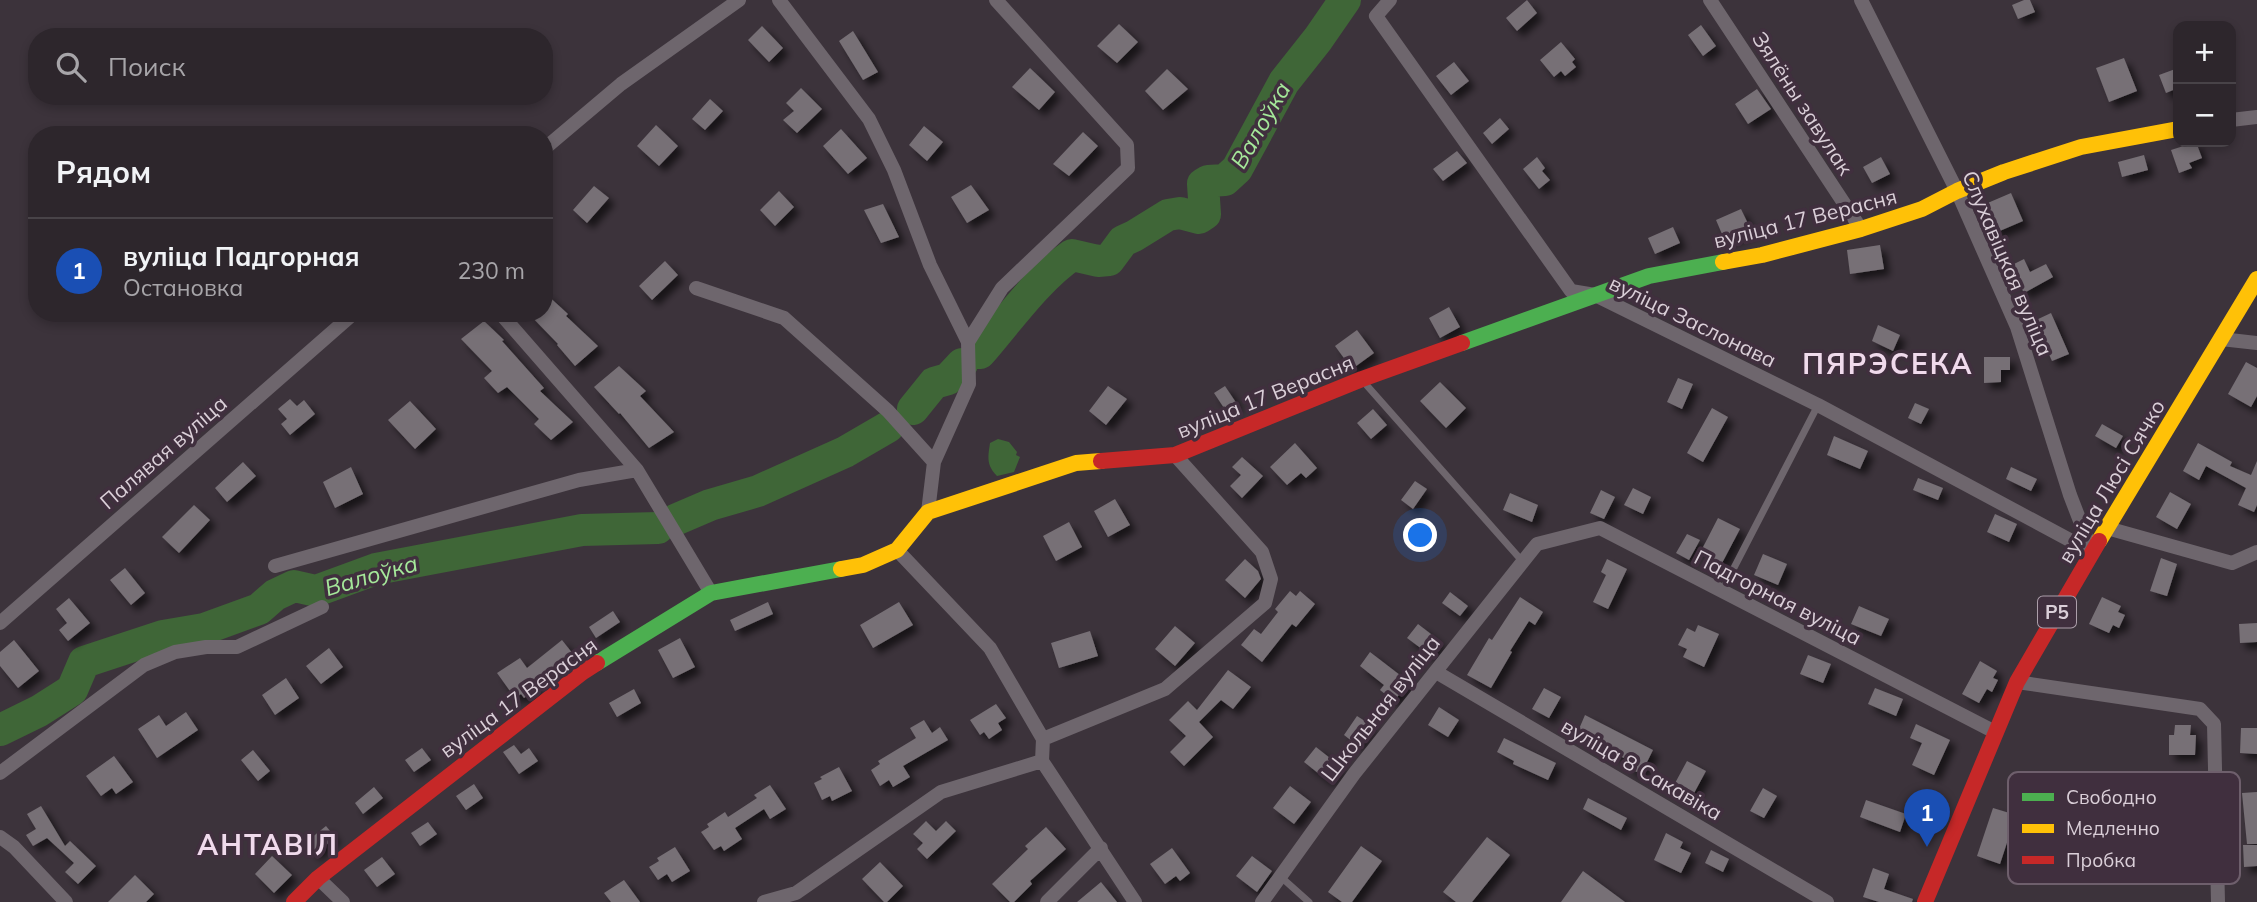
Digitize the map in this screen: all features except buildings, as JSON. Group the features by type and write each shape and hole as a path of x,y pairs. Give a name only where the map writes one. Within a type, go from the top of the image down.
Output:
{"street":[{"path":"553,141 621,84 739,0"},
{"path":"779,0 869,119 894,170 930,265 968,342 969,384 934,462 928,512"},
{"path":"968,342 1002,288 1128,168 1127,145 996,0"},
{"name":"вуліца Заслонава","path":"1390,0 1376,16 1571,291 1595,295 1818,405 2092,552"},
{"name":"Зялёны завулак","path":"1710,0 1861,229"},
{"name":"Слухавіцкая вуліца","path":"1861,0 1957,191 2017,327 2070,495 2092,552"},
{"path":"2236,119 2257,117"},
{"name":"вуліца 17 Верасня","path":"294,902 318,878 583,672 711,593 863,565 897,550 928,512 1076,463 1175,455 1362,379 1649,275 1762,255 1861,229 1922,209 2004,172 2081,147 2173,130"},
{"name":"вуліца Люсі Сячко","path":"1929,901 2017,682 2257,279"},
{"path":"696,288 784,318 888,411 934,462"},
{"name":"Палявая вуліца","path":"0,623 344,322"},
{"path":"508,322 637,470 711,593"},
{"path":"2221,339 2257,343"},
{"path":"1043,739 1165,689 1265,603 1271,579 1262,552 1175,455"},
{"path":"275,566 579,480 637,470"},
{"name":"Падгорная вуліца","path":"1536,544 1600,528 1995,732"},
{"path":"2107,528 2232,563 2257,552"},
{"name":"Школьная вуліца","path":"1262,902 1354,774 1536,544"},
{"path":"897,550 990,648 1043,739 1042,761 1135,902"},
{"path":"0,774 144,665 175,652 206,647 237,647 322,607"},
{"name":"вуліца 8 Сакавіка","path":"1436,671 1828,902"},
{"path":"2017,682 2200,709 2214,724 2215,772"},
{"path":"764,902 796,893 941,792 1042,761"},
{"path":"0,837 15,847 66,902"},
{"path":"1047,902 1101,848"},
{"path":"318,878 343,902"},
{"path":"2218,884 2218,902"}],"lane":[{"path":"1362,379 1523,562"},
{"path":"1721,592 1818,405"},
{"path":"1280,876 1309,902"}],"shaded area":[{"path":"998,439 1009,442 1020,457 1014,472 997,476 988,457 990,443"}],"waterway":[{"name":"Валоўка","path":"980,353 1035,288 1072,255 1098,261 1109,260 1123,241 1168,215 1180,213 1199,218 1205,214 1203,184 1225,180 1237,169 1284,82 1345,0"},
{"name":"Валоўка","path":"913,409 934,383 948,379 962,364"},
{"name":"Валоўка","path":"675,520 710,505 758,491 845,452 888,427"},
{"name":"Валоўка","path":"0,730 39,711 72,690 84,662 163,636 204,629 259,609 275,595 294,586 316,591 376,569 582,530 658,528"}],"traffic: fast":[{"path":"1462,343 1649,276 1723,262"},
{"path":"597,663 711,593 841,569"}],"traffic: slow":[{"path":"1723,262 1762,255 1861,229 1922,209 2004,172 2081,147 2173,130"},
{"path":"2099,541 2257,279"},
{"path":"841,569 863,565 897,550 928,512 1076,463 1101,461"}],"traffic: jam":[{"path":"1101,461 1175,455 1362,379 1462,343"},
{"path":"1925,902 2017,682 2099,541"},
{"path":"294,902 318,878 597,663"}],"place":[{"name":"вуліца Падгорная","path":"1927,847"}],"district":[{"name":"ПЯРЭСЕКА","path":"1888,363"},
{"name":"АНТАВІЛ","path":"268,844"}]}
